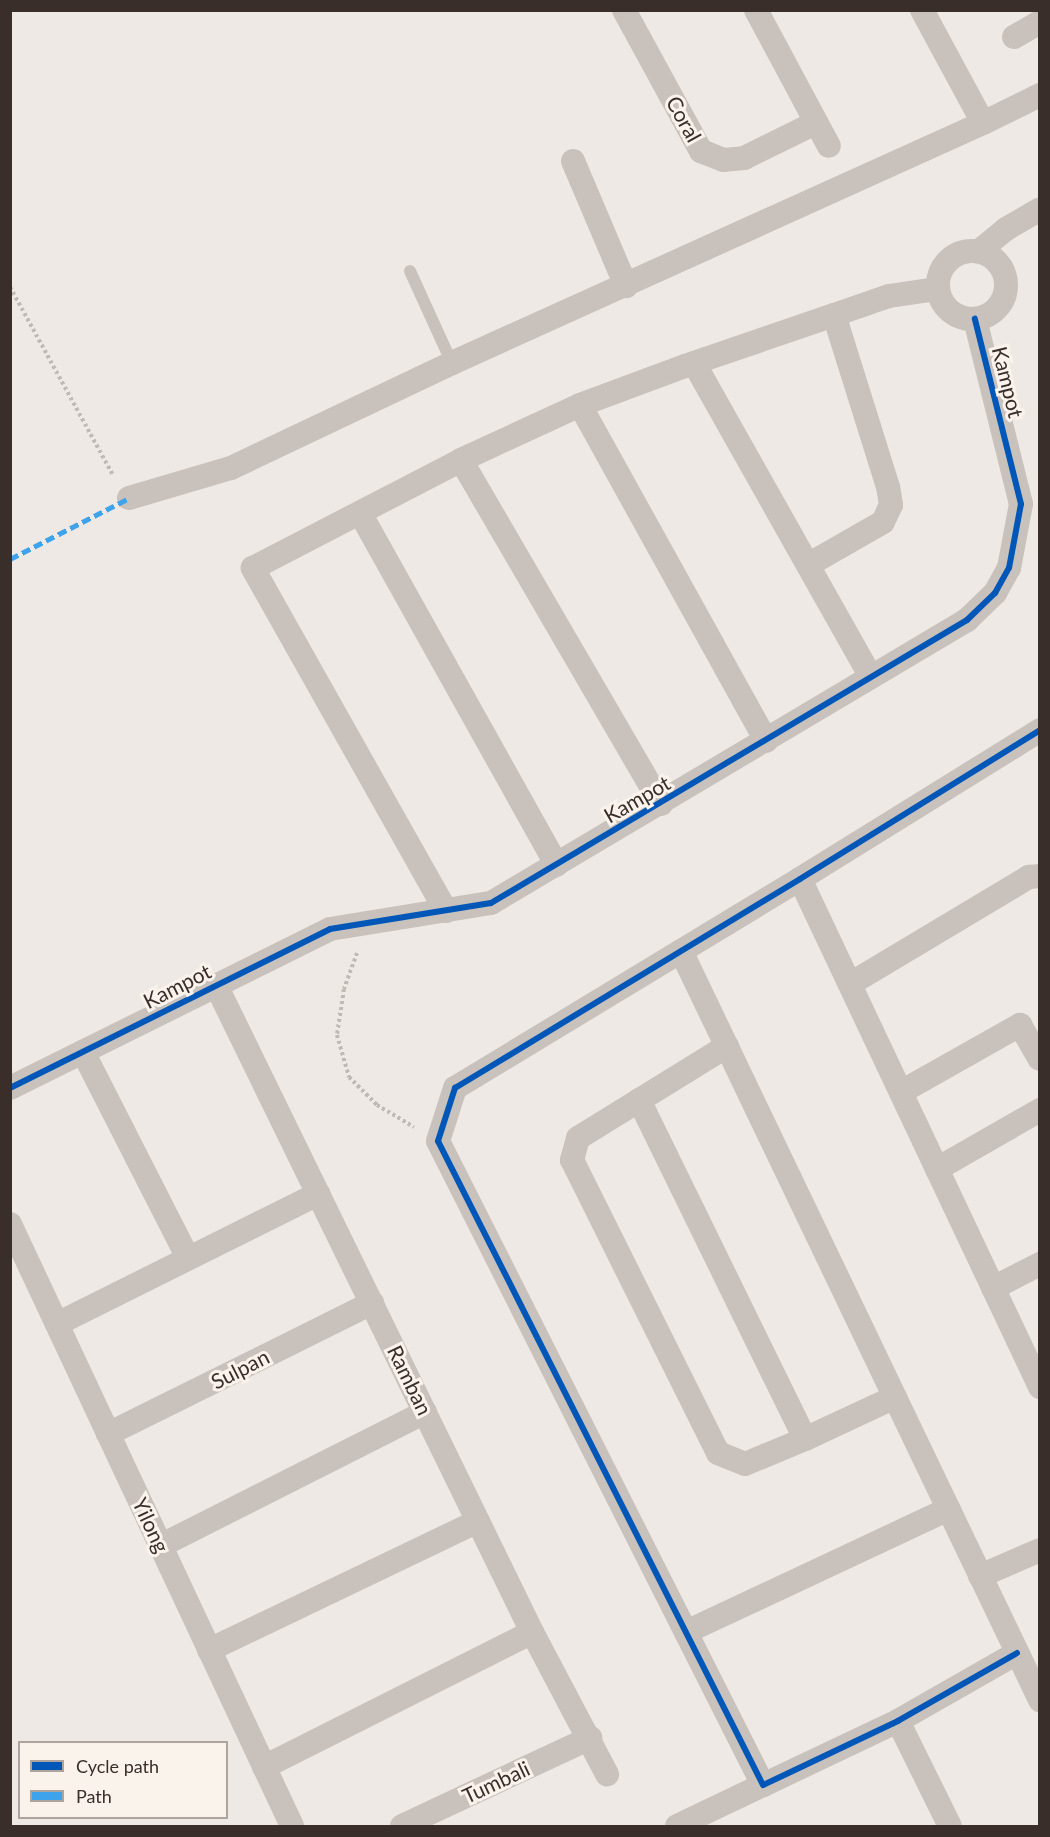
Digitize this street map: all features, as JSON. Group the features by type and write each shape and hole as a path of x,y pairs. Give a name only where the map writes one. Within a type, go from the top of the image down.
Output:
{"street":[{"name":"Coral","path":"624,10 701,150 723,160 744,158 815,123"},
{"path":"756,10 829,146"},
{"path":"922,10 983,123"},
{"path":"1014,37 1040,22"},
{"path":"129,498 231,468 452,363 626,286 1040,95"},
{"path":"573,161 626,286"},
{"path":"979,251 1006,229 1040,209"},
{"path":"966,250 979,251 992,256 1001,266 1006,280 1005,294 999,306 988,315 975,319 958,317 944,306 937,289 938,276 949,259 966,250"},
{"path":"446,911 253,568 461,460 580,405 889,296 937,289"},
{"path":"808,565 883,522 891,505 888,487 834,315"},
{"name":"Kampot","path":"10,1088 330,929 490,903 661,804 967,620 995,593 1009,568 1022,504 975,319"},
{"path":"694,363 872,677"},
{"path":"580,405 766,741"},
{"path":"461,460 661,804"},
{"path":"360,513 557,865"},
{"path":"764,1785 438,1140 455,1088 800,879 1040,730"},
{"path":"850,984 1029,877 1040,876"},
{"path":"800,879 1040,1387"},
{"path":"681,951 1040,1700"},
{"name":"Ramban","path":"216,985 532,1632 607,1774"},
{"path":"900,1092 1020,1025 1040,1059"},
{"path":"727,1047 578,1138 572,1160 718,1453 745,1464 895,1397"},
{"path":"83,1052 188,1258"},
{"path":"639,1100 805,1439"},
{"path":"937,1169 1040,1110"},
{"path":"57,1324 318,1194"},
{"name":"Yilong","path":"10,1224 292,1827"},
{"path":"993,1287 1040,1264"},
{"name":"Sulpan","path":"108,1434 372,1303"},
{"path":"160,1546 425,1412"},
{"path":"686,1632 949,1509"},
{"path":"209,1650 478,1521"},
{"path":"980,1576 1040,1550"},
{"path":"264,1767 532,1632"},
{"path":"677,1827 898,1721 1017,1653"},
{"path":"898,1721 950,1827"},
{"name":"Tumbali","path":"402,1827 590,1738"}],"lane":[{"path":"410,272 452,363"}],"path":[{"path":"10,286 112,473 129,498"},
{"path":"368,923 344,990 337,1035 349,1077 377,1105 438,1140"}],"marked path":[{"path":"10,559 129,498"}],"cycle path":[{"path":"10,1088 330,929 491,903 967,620 995,593 1009,568 1021,504 975,319"},
{"path":"1017,1653 898,1721 763,1785 438,1141 455,1088 800,879 1040,730"}]}
